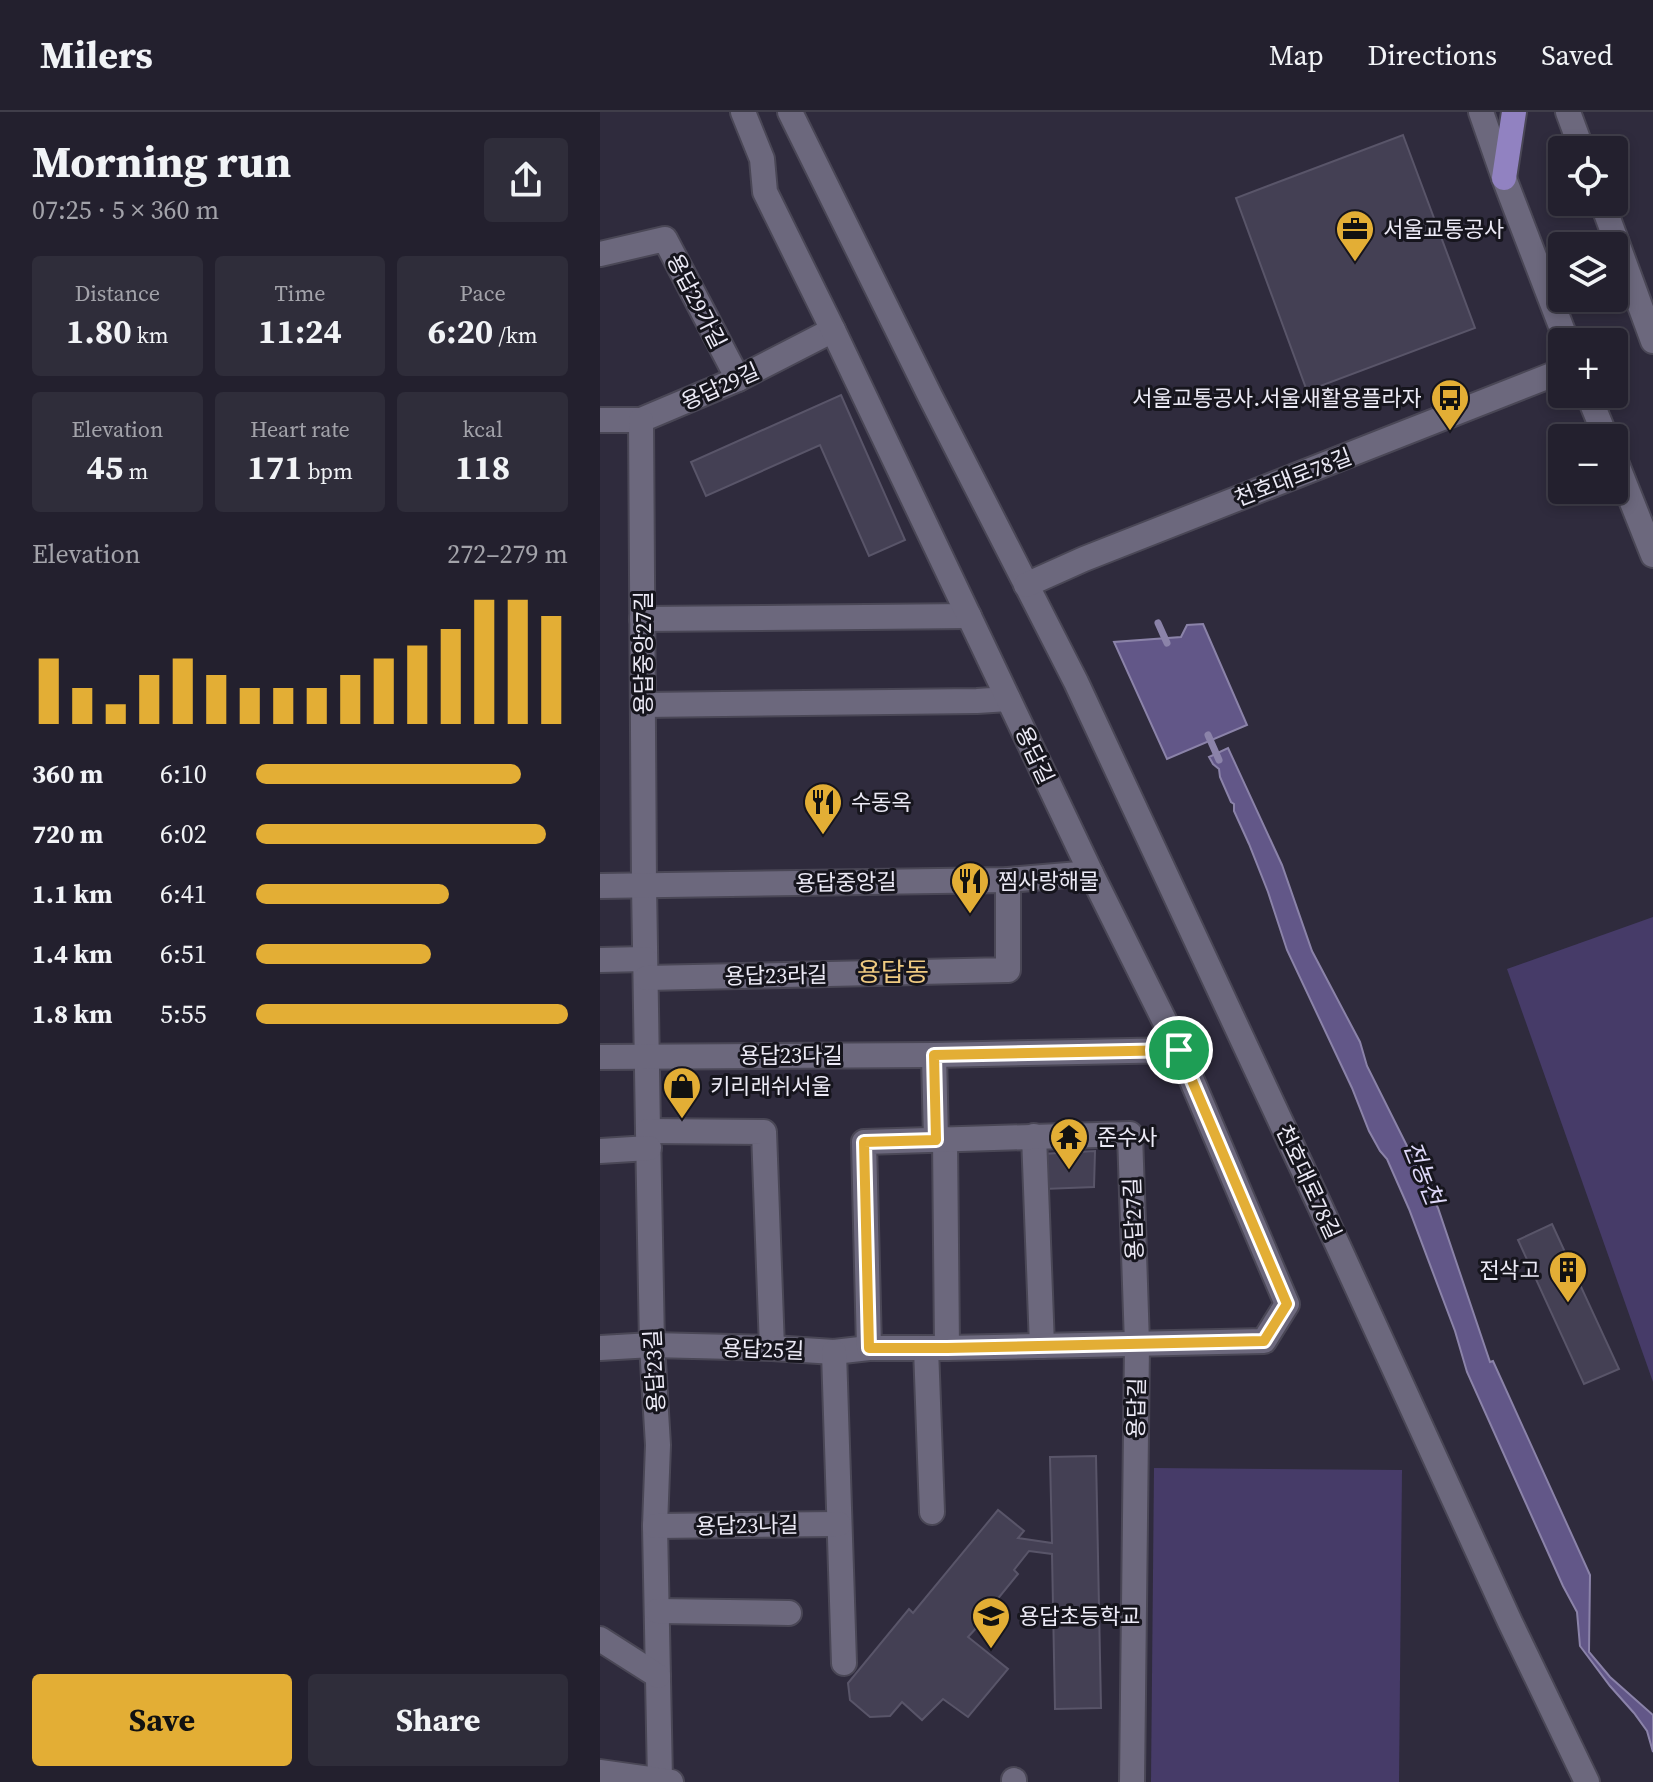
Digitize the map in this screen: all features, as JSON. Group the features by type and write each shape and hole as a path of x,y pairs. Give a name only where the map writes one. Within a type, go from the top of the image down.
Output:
{"main road":[{"path":"1504,178 1514,112"}],"street":[{"name":"용답길","path":"743,112 762,159 765,192 1179,1050 1287,1304 1264,1341 1137,1344 1132,1782"},
{"name":"천호대로78길","path":"790,112 1076,682 1510,1622 1587,1782"},
{"path":"1481,112 1562,328"},
{"path":"1568,112 1577,136"},
{"path":"1609,216 1644,291 1653,341"},
{"name":"용답29가길","path":"600,254 665,239 738,379"},
{"name":"용답29길","path":"600,420 641,420 738,379 833,330"},
{"name":"천호대로78길","path":"1026,585 1098,553 1548,376"},
{"name":"용답중앙27길","path":"641,420 644,885"},
{"path":"1628,490 1651,545"},
{"path":"642,619 969,616"},
{"name":"용답길","path":"643,705 1008,699"},
{"name":"용답중앙길","path":"600,886 1008,880 1091,873"},
{"name":"용답23라길","path":"646,969 1008,970 1008,880"},
{"name":"용답23길","path":"644,885 652,1345 658,1445 655,1526 658,1676 665,1781"},
{"path":"600,960 646,969"},
{"name":"용답23다길","path":"647,1056 1179,1050"},
{"path":"932,1512 941,1140 934,1055"},
{"path":"600,1057 647,1056"},
{"path":"600,1151 649,1140 764,1132 772,1348"},
{"name":"용답27길","path":"869,1348 864,1142 1130,1134 1137,1344"},
{"path":"1034,1136 1042,1346"},
{"name":"용답25길","path":"600,1348 652,1345 834,1352 869,1348 1137,1344"},
{"path":"834,1352 844,1663"},
{"name":"용답23나길","path":"655,1526 839,1524"},
{"path":"657,1611 789,1613"},
{"path":"600,1639 658,1676"},
{"path":"600,1772 665,1781"}],"shaded area":[{"path":"1203,624 1247,725 1167,759 1114,642 1181,637 1187,625"},
{"path":"1228,748 1282,865 1312,951 1360,1042 1367,1066 1438,1208 1490,1362 1493,1361 1590,1575 1589,1652 1610,1677 1653,1715 1653,1752 1647,1731 1580,1646 1577,1612 1467,1372 1455,1331 1409,1209 1387,1159 1369,1131 1287,950 1234,804 1219,769 1209,757"},
{"path":"1653,917 1653,1382 1507,969"},
{"path":"1154,1468 1402,1470 1399,1782 1151,1782"}],"building":[{"name":"서울교통공사","path":"1403,135 1475,328 1307,391 1236,198"},
{"path":"841,395 905,540 869,556 820,445 706,496 691,462"},
{"name":"준수사","path":"1095,1151 1094,1187 1044,1189 1042,1154"},
{"name":"전삭고","path":"1552,1224 1619,1369 1584,1384 1518,1240"},
{"path":"1096,1456 1101,1708 1055,1709 1052,1554 1029,1551 1014,1570 1018,1574 968,1637 1008,1669 968,1717 943,1699 922,1720 902,1702 890,1716 870,1717 850,1700 848,1683 909,1609 913,1613 998,1510 1024,1531 1018,1538 1052,1543 1050,1457"}],"waterway":[{"name":"전농천","path":"1158,623 1167,643"},
{"name":"전농천","path":"1208,735 1219,760"}],"place":[{"name":"서울교통공사","path":"1355,263"},
{"name":"서울교통공사.서울새활용플라자","path":"1450,432"},
{"name":"수동옥","path":"823,836"},
{"name":"찜사랑해물","path":"970,915"},
{"name":"키리래쉬서울","path":"682,1120"},
{"name":"준수사","path":"1069,1171"},
{"name":"전삭고","path":"1568,1304"},
{"name":"용답초등학교","path":"991,1650"}],"district":[{"name":"용답동","path":"893,972"}],"route":[{"path":"1179,1050 1287,1304 1264,1341 869,1348 864,1142 936,1140 934,1055 1179,1050"}]}
